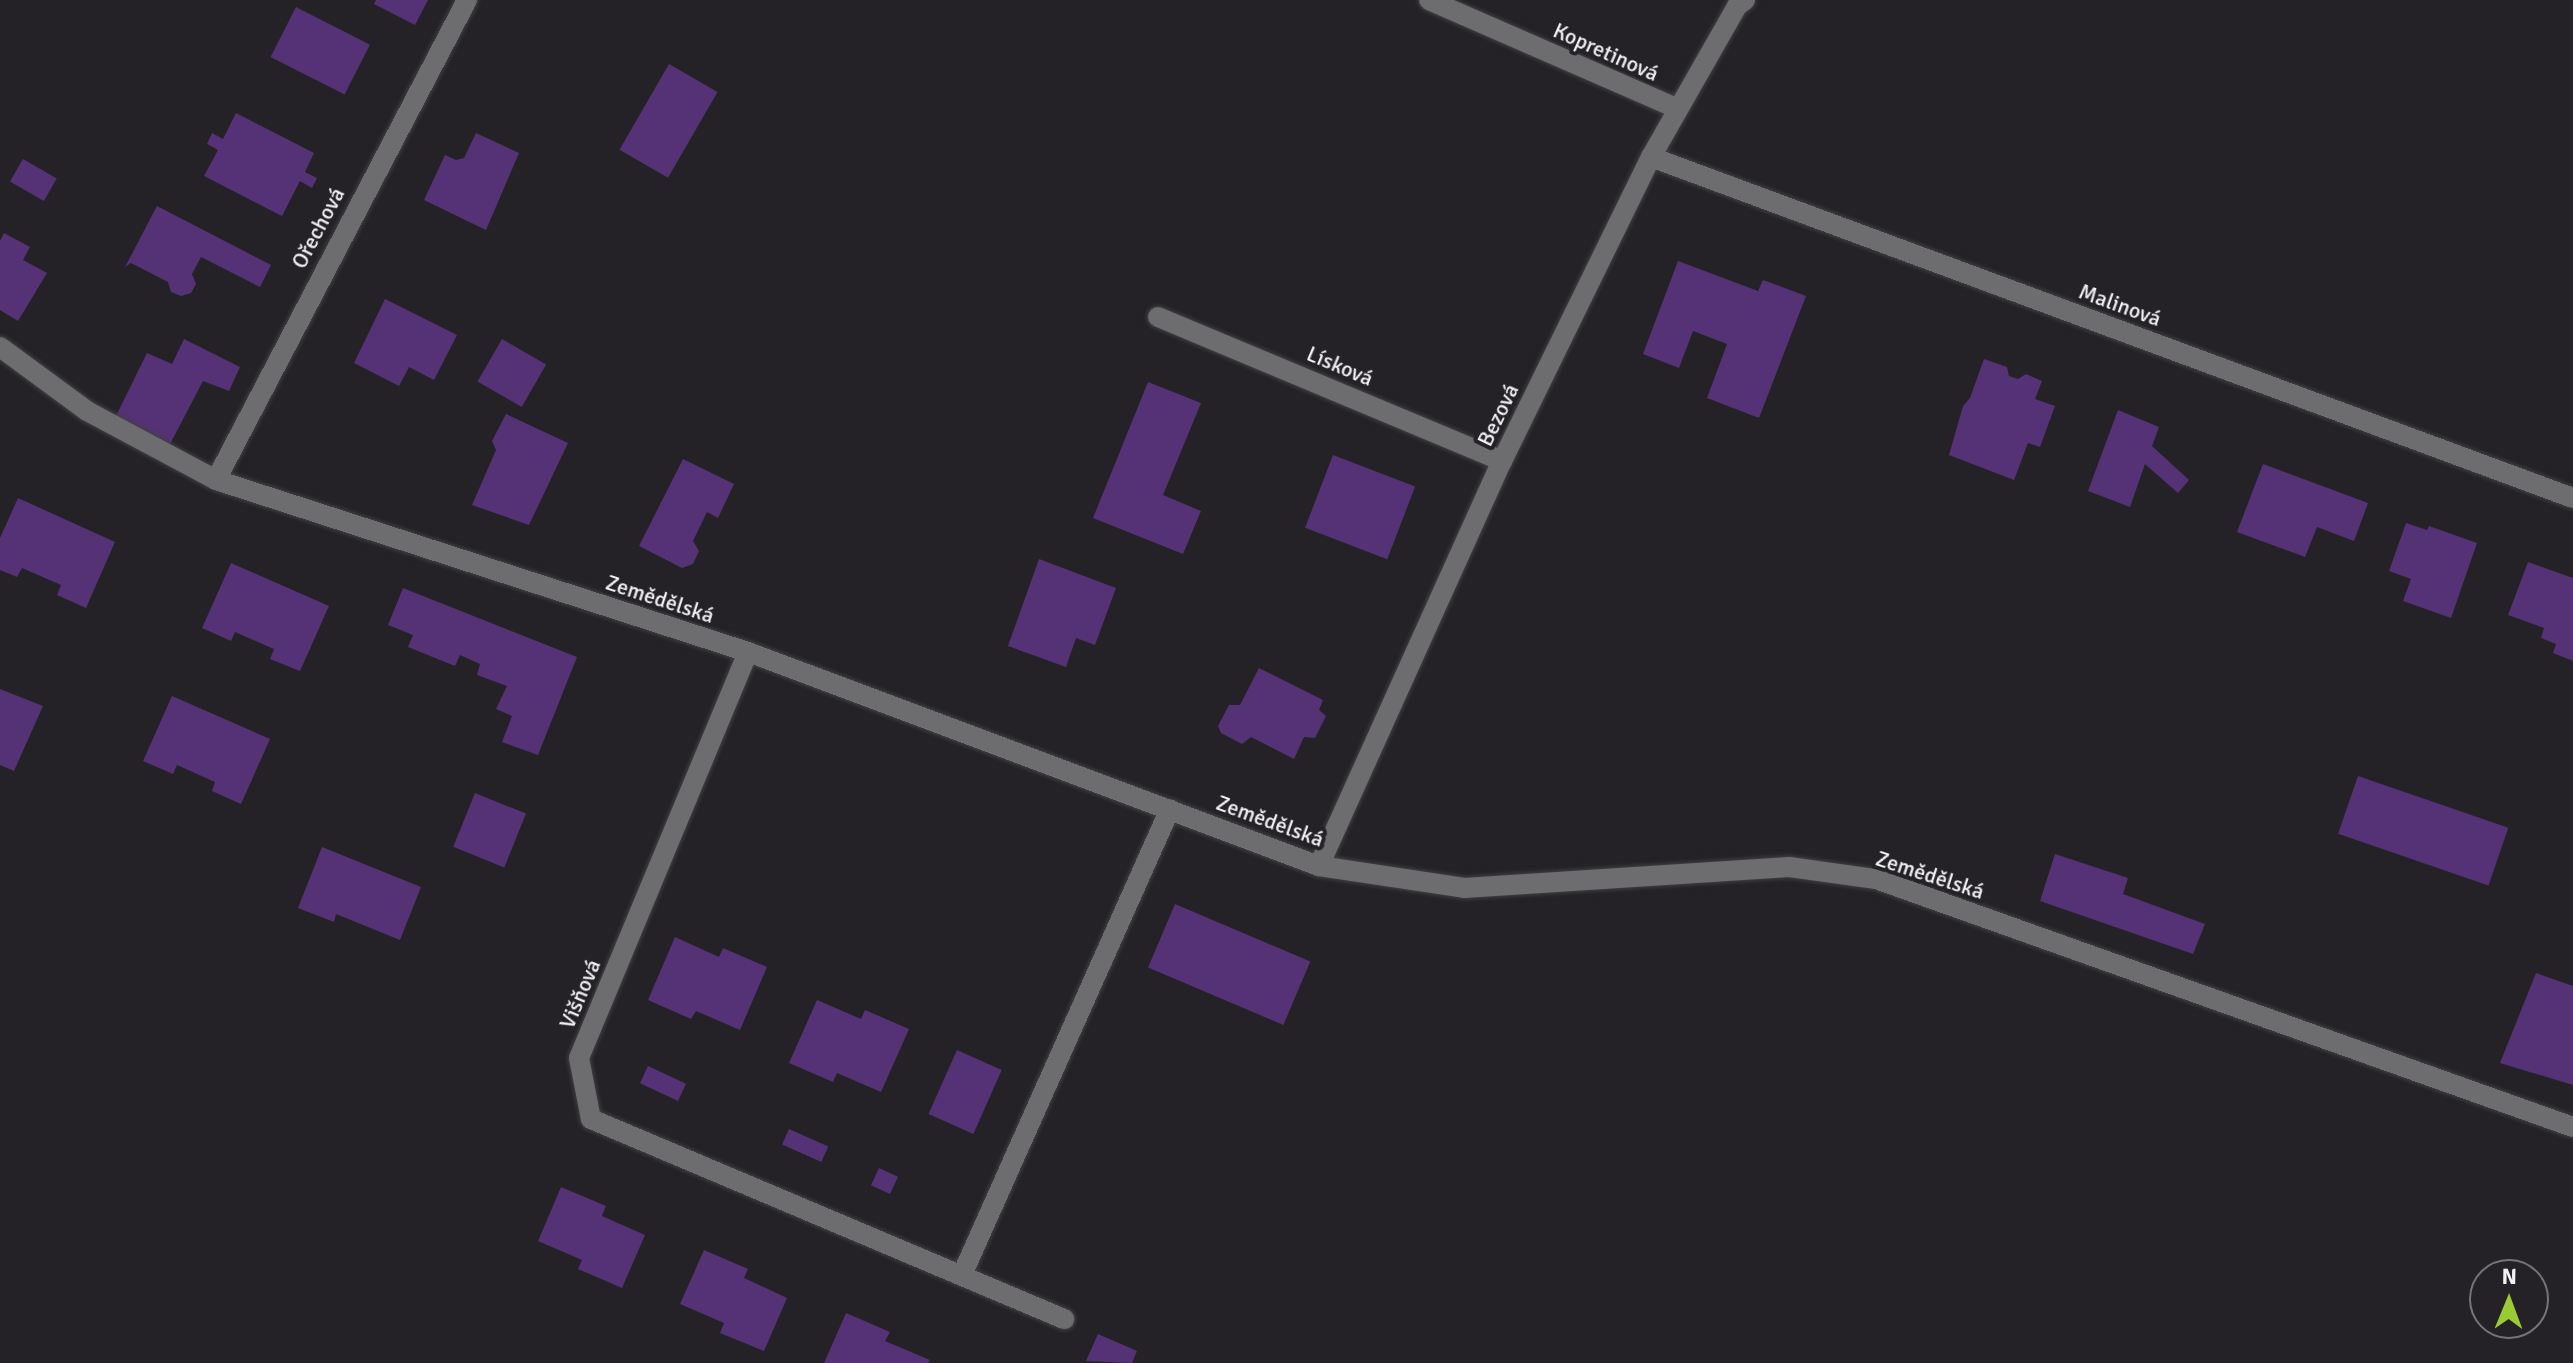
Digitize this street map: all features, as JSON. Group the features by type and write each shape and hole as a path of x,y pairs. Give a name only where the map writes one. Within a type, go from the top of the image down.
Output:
{"street":[{"name":"Ořechová","path":"216,480 467,0"},
{"name":"Kopretinová","path":"1429,0 1676,108"},
{"name":"Bezová","path":"1319,866 1502,461 1651,157 1676,108 1737,6 1745,0"},
{"name":"Malinová","path":"1651,157 2573,498"},
{"name":"Lísková","path":"1158,317 1502,461"},
{"name":"Zemědělská","path":"0,347 87,411 216,480 748,652 1319,866 1464,888 1789,867 1876,879 2573,1127"},
{"name":"Višňová","path":"748,652 579,1058 591,1119 1064,1319"},
{"path":"962,1275 1170,809"}],"building":[{"path":"376,0 428,0 415,25 374,4"},
{"path":"296,7 370,45 345,95 271,57"},
{"path":"669,64 717,92 668,178 620,150"},
{"path":"236,113 314,153 305,172 317,178 312,188 300,181 282,216 204,176 218,150 207,144 212,133 223,139"},
{"path":"476,133 519,153 486,230 424,200 445,155 456,160 464,158"},
{"path":"23,159 57,178 44,201 10,182"},
{"path":"157,206 271,265 260,287 201,257 192,274 196,284 191,293 181,296 171,292 168,282 131,263 125,267"},
{"path":"4,233 30,247 23,260 47,273 18,321 0,310 0,241"},
{"path":"1678,261 1758,291 1763,280 1806,296 1759,418 1707,398 1727,344 1693,331 1679,368 1643,354"},
{"path":"385,299 457,335 434,380 409,367 399,386 354,363"},
{"path":"184,339 240,367 229,391 203,381 167,450 113,422 147,353 172,364"},
{"path":"502,339 546,364 522,407 478,381"},
{"path":"1984,359 2007,367 2009,376 2018,379 2026,374 2042,381 2035,399 2055,406 2040,447 2028,443 2014,480 1949,455 1963,406 1970,398"},
{"path":"1148,382 1201,403 1163,495 1201,511 1183,554 1093,518"},
{"path":"2118,410 2159,427 2152,446 2189,480 2178,493 2145,464 2130,507 2088,491"},
{"path":"506,414 568,443 529,525 472,505 496,450 492,441"},
{"path":"1333,455 1415,487 1387,559 1305,528"},
{"path":"683,459 734,484 718,518 707,512 693,541 699,551 693,564 682,568 639,546"},
{"path":"2263,464 2368,503 2354,541 2317,527 2305,557 2237,532"},
{"path":"18,498 115,542 86,608 57,595 61,585 22,568 17,577 0,570 0,538"},
{"path":"2406,523 2427,530 2429,526 2477,543 2451,618 2403,601 2411,579 2389,571"},
{"path":"1039,559 1116,588 1095,645 1076,638 1066,667 1008,646"},
{"path":"2528,562 2573,578 2573,661 2553,653 2556,644 2541,638 2544,628 2508,615"},
{"path":"231,563 329,606 300,671 270,659 274,649 235,632 231,641 202,628"},
{"path":"403,588 577,657 538,755 502,742 512,716 496,709 507,686 477,675 480,664 460,655 455,666 408,647 413,635 388,625"},
{"path":"1259,668 1323,700 1319,710 1326,716 1315,738 1304,737 1294,759 1251,737 1242,744 1221,733 1218,726 1229,705 1240,705"},
{"path":"0,689 43,706 14,771 0,765"},
{"path":"172,696 270,739 241,804 212,791 215,782 177,765 173,774 143,761"},
{"path":"2358,776 2508,828 2488,885 2338,834"},
{"path":"475,793 526,814 504,867 453,847"},
{"path":"322,847 421,887 400,940 336,914 334,922 298,908"},
{"path":"2055,854 2128,878 2123,894 2205,924 2193,954 2040,901"},
{"path":"1175,904 1310,961 1283,1025 1148,968"},
{"path":"675,937 719,957 723,948 767,967 740,1030 696,1011 691,1019 648,1000"},
{"path":"2536,973 2573,986 2573,1085 2500,1063"},
{"path":"817,1000 861,1019 865,1010 909,1029 881,1092 837,1073 833,1082 789,1063"},
{"path":"957,1050 1002,1070 973,1134 929,1114"},
{"path":"648,1066 686,1084 678,1101 640,1083"},
{"path":"789,1129 828,1146 821,1162 782,1145"},
{"path":"879,1168 898,1177 890,1194 871,1185"},
{"path":"561,1187 606,1206 602,1216 645,1235 622,1288 578,1269 582,1260 538,1241"},
{"path":"704,1250 748,1269 744,1278 787,1298 764,1351 720,1333 724,1323 680,1304"},
{"path":"846,1313 890,1332 885,1341 930,1360 928,1363 824,1363"},
{"path":"1098,1334 1137,1351 1132,1363 1086,1361"}]}
